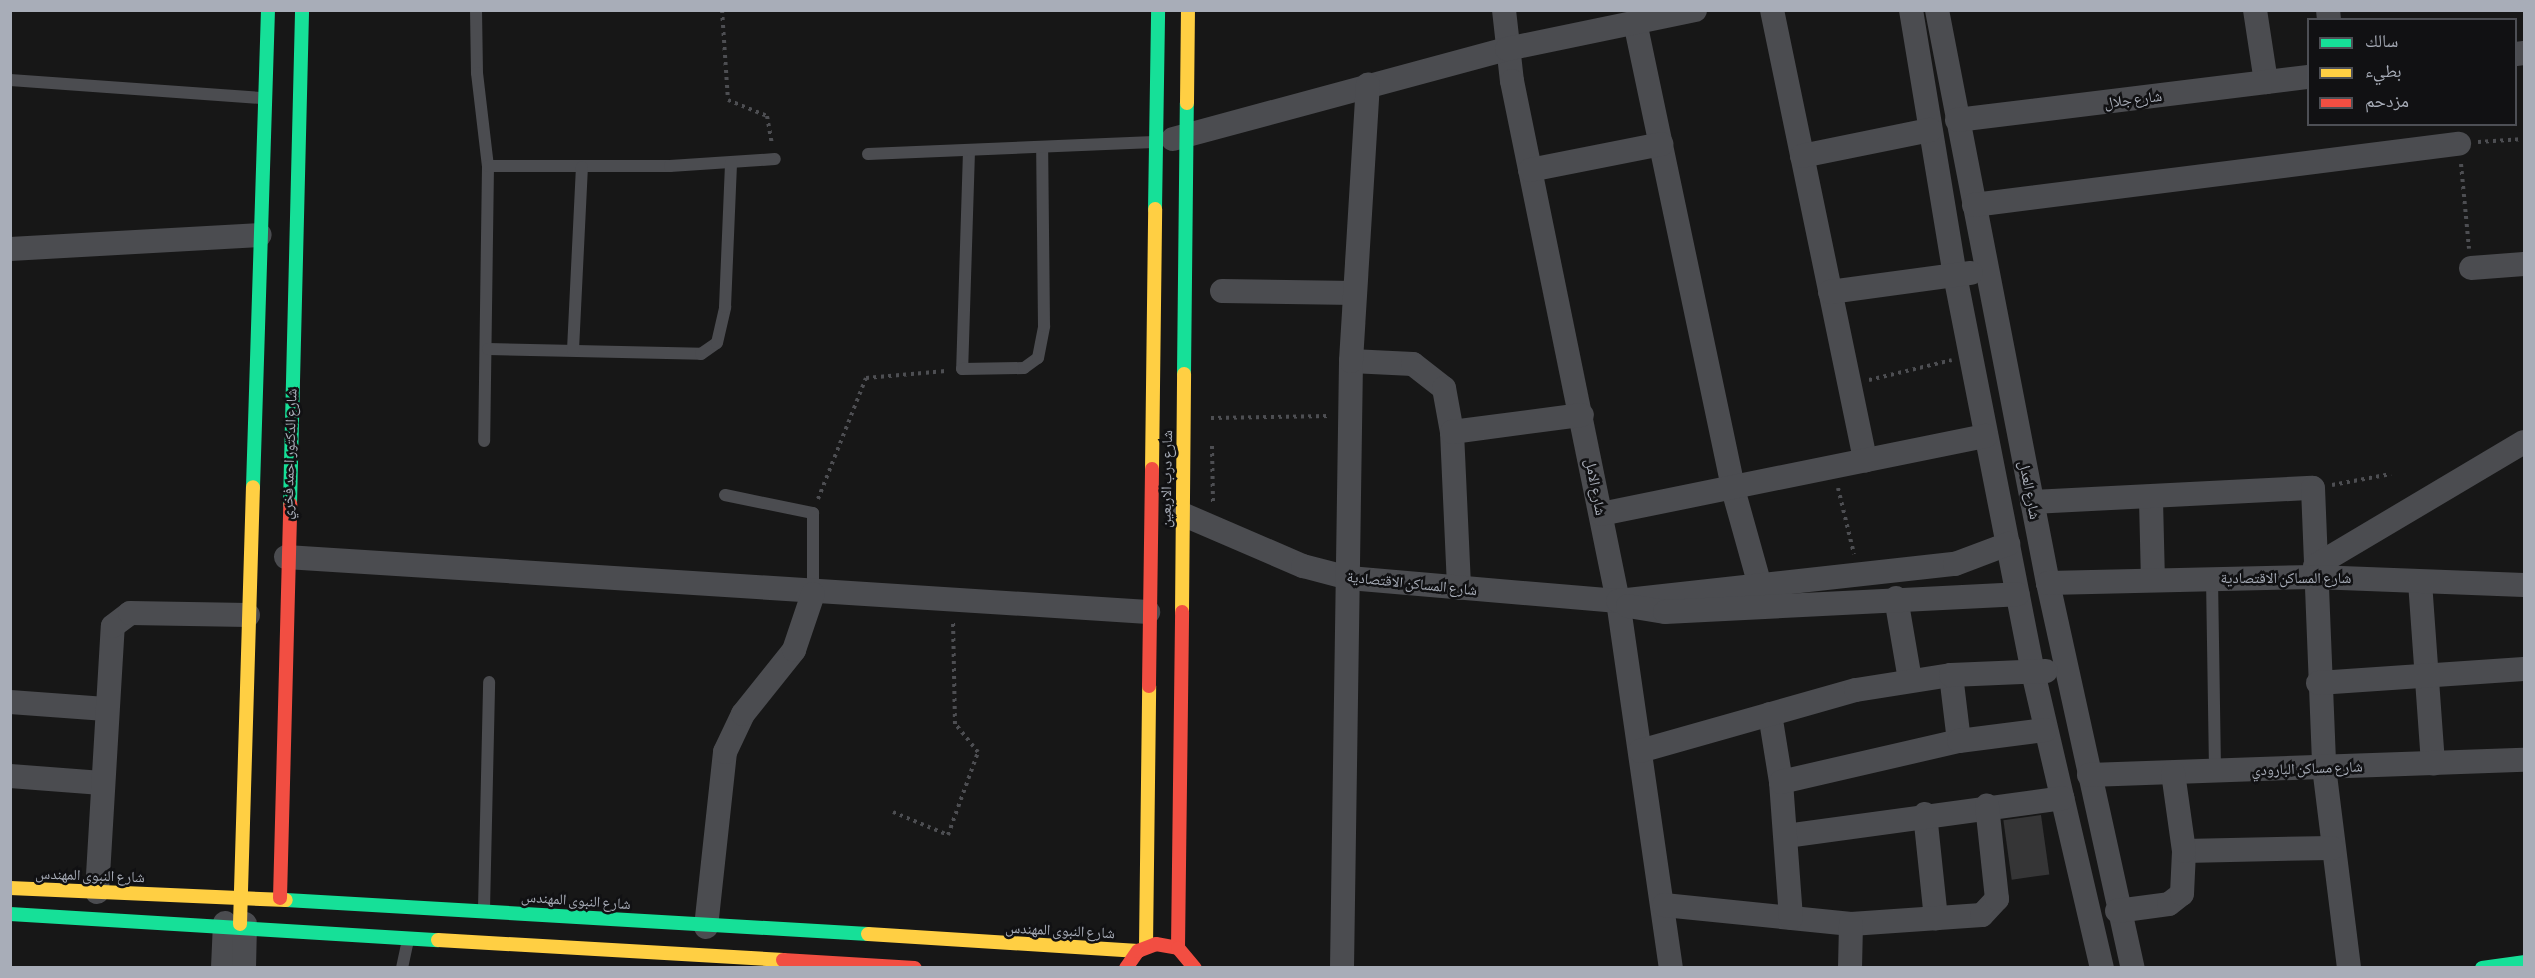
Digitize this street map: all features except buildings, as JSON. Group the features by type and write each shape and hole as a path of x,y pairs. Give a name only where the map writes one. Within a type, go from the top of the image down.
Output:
{"main road":[{"name":"شارع درب الاربعين","path":"1142,949 1158,10"},
{"name":"شارع درب الاربعين","path":"1178,948 1188,10"},
{"path":"268,15 302,16"},
{"name":"شارع الدكتور احمد فخري","path":"268,15 260,235 272,433 286,557 280,898"},
{"name":"شارع الدكتور احمد فخري","path":"237,924 241,896 245,789 248,615 272,433 302,16"},
{"path":"245,789 282,789"},
{"name":"شارع النبوى المهندس","path":"10,888 410,904 706,927 1142,949 1178,948"},
{"path":"409,933 410,904"},
{"path":"10,914 409,933 915,968"},
{"path":"1178,948 1195,968"},
{"path":"1126,968 1142,949"},
{"path":"2482,968 2524,962"}],"street":[{"name":"شارع الامل","path":"1504,10 1507,49 1530,170 1582,415 1617,601 1664,905 1671,968"},
{"path":"1155,142 1186,136 1507,49 1695,10"},
{"path":"1772,10 1865,461"},
{"path":"1911,10 1955,276 2032,672 2102,968"},
{"name":"شارع العدل","path":"1937,10 2048,583 2117,910 2133,968"},
{"path":"2255,10 2266,82"},
{"path":"1635,22 1733,489 1760,586"},
{"name":"شارع جلال","path":"1957,120 2307,77"},
{"path":"1342,968 1352,361 1368,85"},
{"path":"1802,156 1930,130"},
{"path":"1530,170 1661,144"},
{"path":"1974,205 2459,144"},
{"path":"10,249 260,235"},
{"path":"2471,268 2524,264"},
{"path":"1830,292 1986,271"},
{"path":"1222,291 1355,293"},
{"path":"1352,361 1413,364 1431,373 1444,387 1452,432 1459,588"},
{"path":"1452,432 1582,415"},
{"path":"1601,514 1986,436"},
{"path":"2315,571 2524,442"},
{"path":"2032,502 2151,500 2313,488 2318,683 2324,767 2332,848 2349,968"},
{"path":"2151,500 2153,580"},
{"name":"شارع المساكن الاقتصادية","path":"1182,514 1214,530 1303,566 1349,578 1617,601 1665,612 1896,598 2018,594"},
{"name":"شارع المساكن الاقتصادية","path":"1617,601 1955,564 2008,544"},
{"path":"286,557 813,594 1148,612"},
{"name":"شارع المساكن الاقتصادية","path":"2048,583 2212,578 2315,571 2420,582 2524,585"},
{"path":"2420,582 2433,764"},
{"path":"706,927 725,752 743,714 794,650 813,594"},
{"path":"1896,598 1910,680"},
{"path":"97,892 111,637 120,617 130,613 248,615"},
{"path":"1640,751 1770,714 1910,680 1951,675 2066,669"},
{"path":"2318,683 2524,669"},
{"path":"1951,675 1959,741"},
{"path":"10,702 106,709"},
{"path":"1770,714 1781,782 1791,918"},
{"path":"1781,782 1959,741 2045,730"},
{"name":"شارع مساكن البارودي","path":"2089,775 2524,760"},
{"path":"2117,910 2169,904 2180,897 2184,851 2173,773"},
{"path":"10,776 102,783"},
{"path":"1786,836 1925,814 2062,798"},
{"path":"1664,905 1851,924 1982,915 1994,905 1987,806"},
{"path":"1925,814 1936,918"},
{"path":"2184,851 2332,848"},
{"path":"223,968 237,924"},
{"path":"237,924 244,968"},
{"path":"1850,968 1851,924"}],"lane":[{"path":"476,10 477,73 488,165 488,349 483,441"},
{"path":"10,80 266,99"},
{"path":"868,154 1155,142"},
{"path":"969,151 962,369 1031,366 1042,348 1042,147"},
{"path":"488,165 582,167 731,164 775,159"},
{"path":"488,349 701,354 717,343 725,307 731,164"},
{"path":"573,350 582,167"},
{"path":"725,495 813,513 813,594"},
{"path":"2212,578 2215,771"},
{"path":"484,910 489,682"},
{"path":"402,968 409,933"}],"path":[{"path":"722,10 728,100 767,116 775,159"},
{"path":"2471,268 2459,144 2524,139"},
{"path":"1849,384 1971,356"},
{"path":"813,513 866,378 962,369"},
{"path":"1211,428 1211,416 1351,416"},
{"path":"1212,439 1214,530"},
{"path":"1833,468 1859,575"},
{"path":"2313,488 2391,474"},
{"path":"893,812 948,835 978,752 955,724 953,602"}],"traffic: fast":[{"path":"253,487 268,10"},
{"path":"290,504 302,10"},
{"path":"1155,209 1158,10"},
{"path":"1184,374 1187,103"},
{"path":"286,900 868,934"},
{"path":"10,914 438,940"},
{"path":"2482,968 2524,962"}],"traffic: slow":[{"path":"1187,103 1188,10"},
{"path":"1152,469 1155,209"},
{"path":"1182,612 1184,374"},
{"path":"240,924 253,487"},
{"path":"1146,946 1149,686"},
{"path":"10,888 286,900"},
{"path":"868,934 1138,951"},
{"path":"438,940 783,960"}],"traffic: jam":[{"path":"1149,686 1152,469"},
{"path":"280,898 290,504"},
{"path":"1178,948 1182,612"},
{"path":"1126,968 1138,951 1156,944 1178,948 1195,968"},
{"path":"783,960 915,968"}]}
